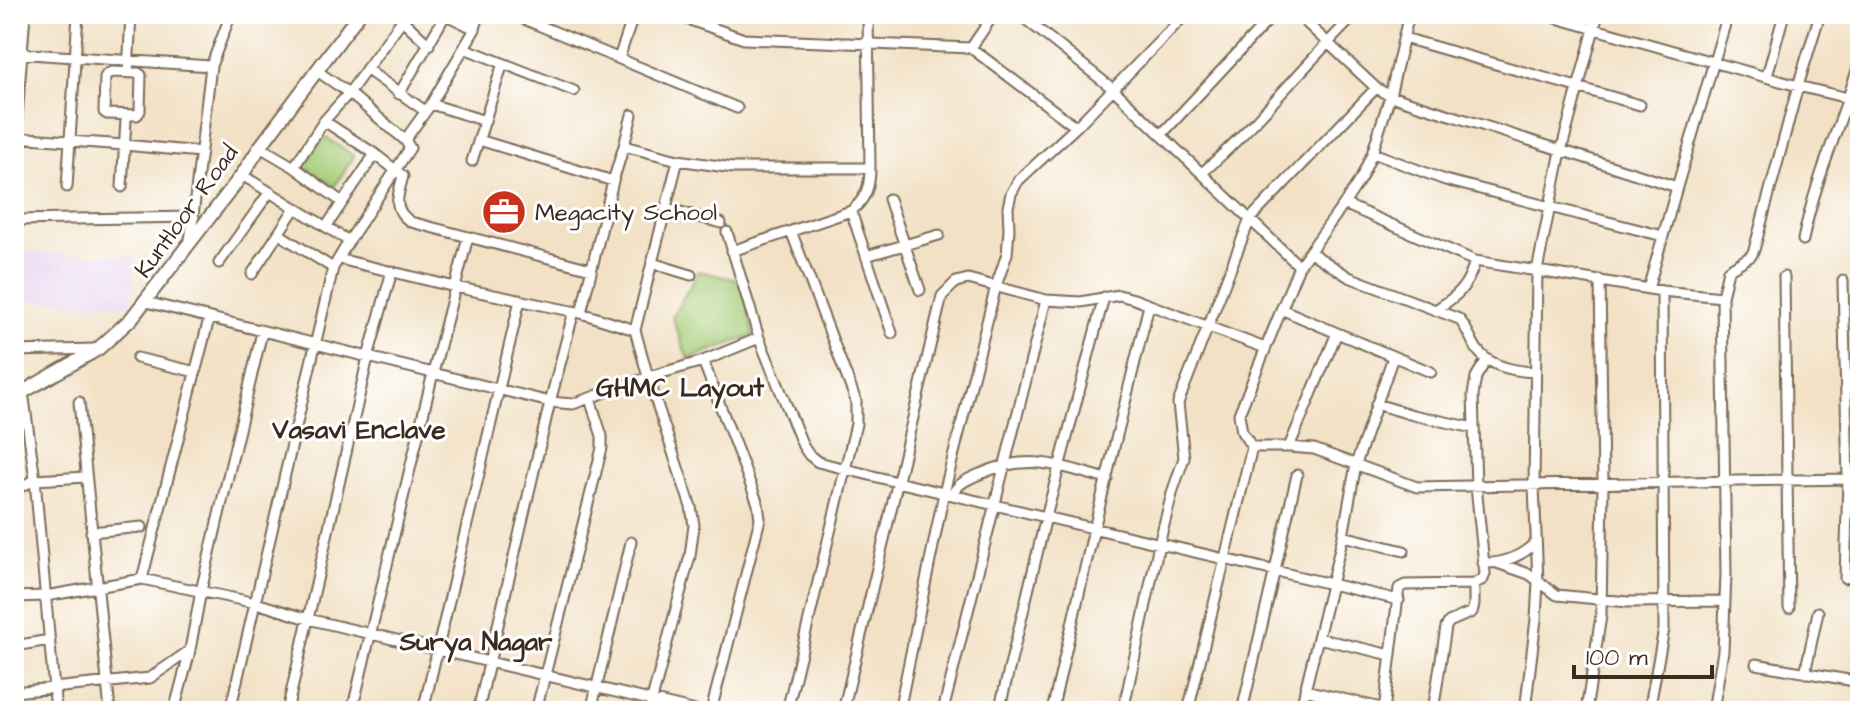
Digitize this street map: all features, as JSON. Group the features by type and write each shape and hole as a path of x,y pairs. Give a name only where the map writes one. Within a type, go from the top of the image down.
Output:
{"street":[{"path":"14,155 18,53 25,14"},
{"path":"67,187 78,14"},
{"path":"128,73 131,14"},
{"path":"190,241 211,66 231,14"},
{"name":"Kuntloor Road","path":"19,394 98,349 131,319 242,175 359,14"},
{"path":"405,140 464,48 479,14"},
{"path":"512,14 737,108"},
{"path":"619,58 634,14"},
{"path":"673,14 744,39 971,48 1076,127"},
{"path":"732,251 851,211 860,204 868,190 870,168 868,14"},
{"path":"971,48 994,14"},
{"path":"1019,14 1113,89 1299,266"},
{"path":"899,711 996,286 1009,244 1008,207 1011,194 1018,181 1076,127 1186,14"},
{"path":"1161,135 1274,14"},
{"path":"1297,14 1376,88 1390,96 1677,187"},
{"path":"1202,173 1225,154 1356,14"},
{"path":"1188,711 1252,447 1242,432 1239,414 1299,266 1344,204 1373,153 1409,14"},
{"path":"1542,14 1860,101"},
{"path":"1525,711 1538,582 1534,485 1537,271 1561,151 1598,14"},
{"path":"1648,289 1728,14"},
{"path":"1767,76 1784,14"},
{"path":"1713,711 1723,651 1725,601 1724,280 1728,270 1751,256 1754,250 1820,14"},
{"path":"399,94 445,15 475,29"},
{"path":"294,167 324,121 366,69 399,17 429,45"},
{"path":"1404,38 1640,105"},
{"path":"464,48 574,91"},
{"path":"18,53 211,66"},
{"path":"1803,240 1807,216 1860,60"},
{"path":"472,161 503,63"},
{"path":"366,69 399,94 428,108 485,121"},
{"path":"230,711 333,268 410,148 405,140 349,93 317,71"},
{"path":"128,73 141,75 139,114 107,114 104,108 107,74 128,73"},
{"path":"1123,711 1159,544 1184,458 1178,403 1250,219 1376,88"},
{"path":"478,711 550,402 591,269 632,115"},
{"path":"122,187 126,120"},
{"path":"324,121 403,176 397,207 401,216 411,222 591,269"},
{"path":"15,137 201,152"},
{"path":"479,140 613,181"},
{"path":"624,146 678,160 733,168 870,168"},
{"path":"260,147 342,202"},
{"path":"1373,153 1445,180 1663,236"},
{"path":"326,227 375,154"},
{"path":"650,706 690,556 694,525 635,330 678,160"},
{"path":"242,175 349,241"},
{"path":"219,263 269,193"},
{"path":"889,199 920,290"},
{"path":"1344,204 1475,261 1648,289 1722,297"},
{"path":"252,274 295,208"},
{"path":"666,208 724,227 759,338 803,446 818,462 1399,600"},
{"path":"851,211 892,333"},
{"path":"14,220 194,217"},
{"path":"787,711 856,424 856,401 791,231"},
{"path":"279,234 333,268"},
{"path":"866,256 939,235"},
{"path":"352,711 468,237"},
{"path":"1310,252 1349,277 1459,319 1477,350 1487,359 1515,371 1535,372"},
{"path":"339,259 577,312 635,330"},
{"path":"1437,309 1461,292 1475,261"},
{"path":"652,263 691,275"},
{"path":"287,711 368,357 392,271"},
{"path":"1784,277 1789,608"},
{"path":"843,711 942,296 956,282 968,279 1046,300 1081,302 1119,295 1265,348"},
{"path":"1586,711 1601,616 1600,280"},
{"path":"1843,281 1848,479 1845,578"},
{"path":"1649,711 1664,629 1662,291"},
{"path":"999,711 1104,297"},
{"path":"423,711 520,300"},
{"path":"943,711 1046,300"},
{"path":"146,302 498,390 573,404 703,361 759,338"},
{"path":"1052,711 1149,305"},
{"path":"1281,309 1431,372"},
{"path":"142,579 209,319"},
{"path":"174,711 262,332"},
{"path":"1289,447 1337,333"},
{"path":"14,351 98,349"},
{"path":"1300,711 1343,536 1356,464 1393,357"},
{"path":"137,358 196,372"},
{"path":"1305,690 1385,710 1399,588 1474,584 1483,579 1473,395 1476,377 1487,359"},
{"path":"703,361 758,504 760,519 711,711"},
{"path":"19,394 35,480 56,711"},
{"path":"536,711 600,460 602,436 590,399"},
{"path":"79,402 110,711"},
{"path":"1376,404 1474,428"},
{"path":"1252,447 1314,449 1417,487 1848,479"},
{"path":"948,494 957,486 993,468 1018,462 1041,462 1107,479"},
{"path":"1242,711 1297,475"},
{"path":"14,490 35,480 86,477"},
{"path":"91,532 142,527"},
{"path":"1343,536 1404,551"},
{"path":"591,711 631,542"},
{"path":"1497,563 1529,549 1536,542"},
{"path":"1483,563 1497,563 1529,574 1557,595 1628,602 1725,601"},
{"path":"14,597 46,596 142,579 256,603 437,651 596,687 650,706 696,711"},
{"path":"1433,711 1446,627 1449,622 1472,612 1474,584"},
{"path":"1805,673 1818,612"},
{"path":"1318,638 1391,655"},
{"path":"14,646 50,640"},
{"path":"14,692 150,678 190,651"},
{"path":"1756,664 1858,682 1860,658"}],"shaded area":[{"path":"14,252 134,256 132,305 14,300"}],"green space":[{"path":"324,136 354,156 334,187 303,166"},
{"path":"699,271 741,281 754,335 688,359 672,317"}],"place":[{"name":"Megacity School","path":"504,212"}],"district":[{"name":"GHMC Layout","path":"680,387"},
{"name":"Vasavi Enclave","path":"359,429"},
{"name":"Surya Nagar","path":"476,641"}]}
